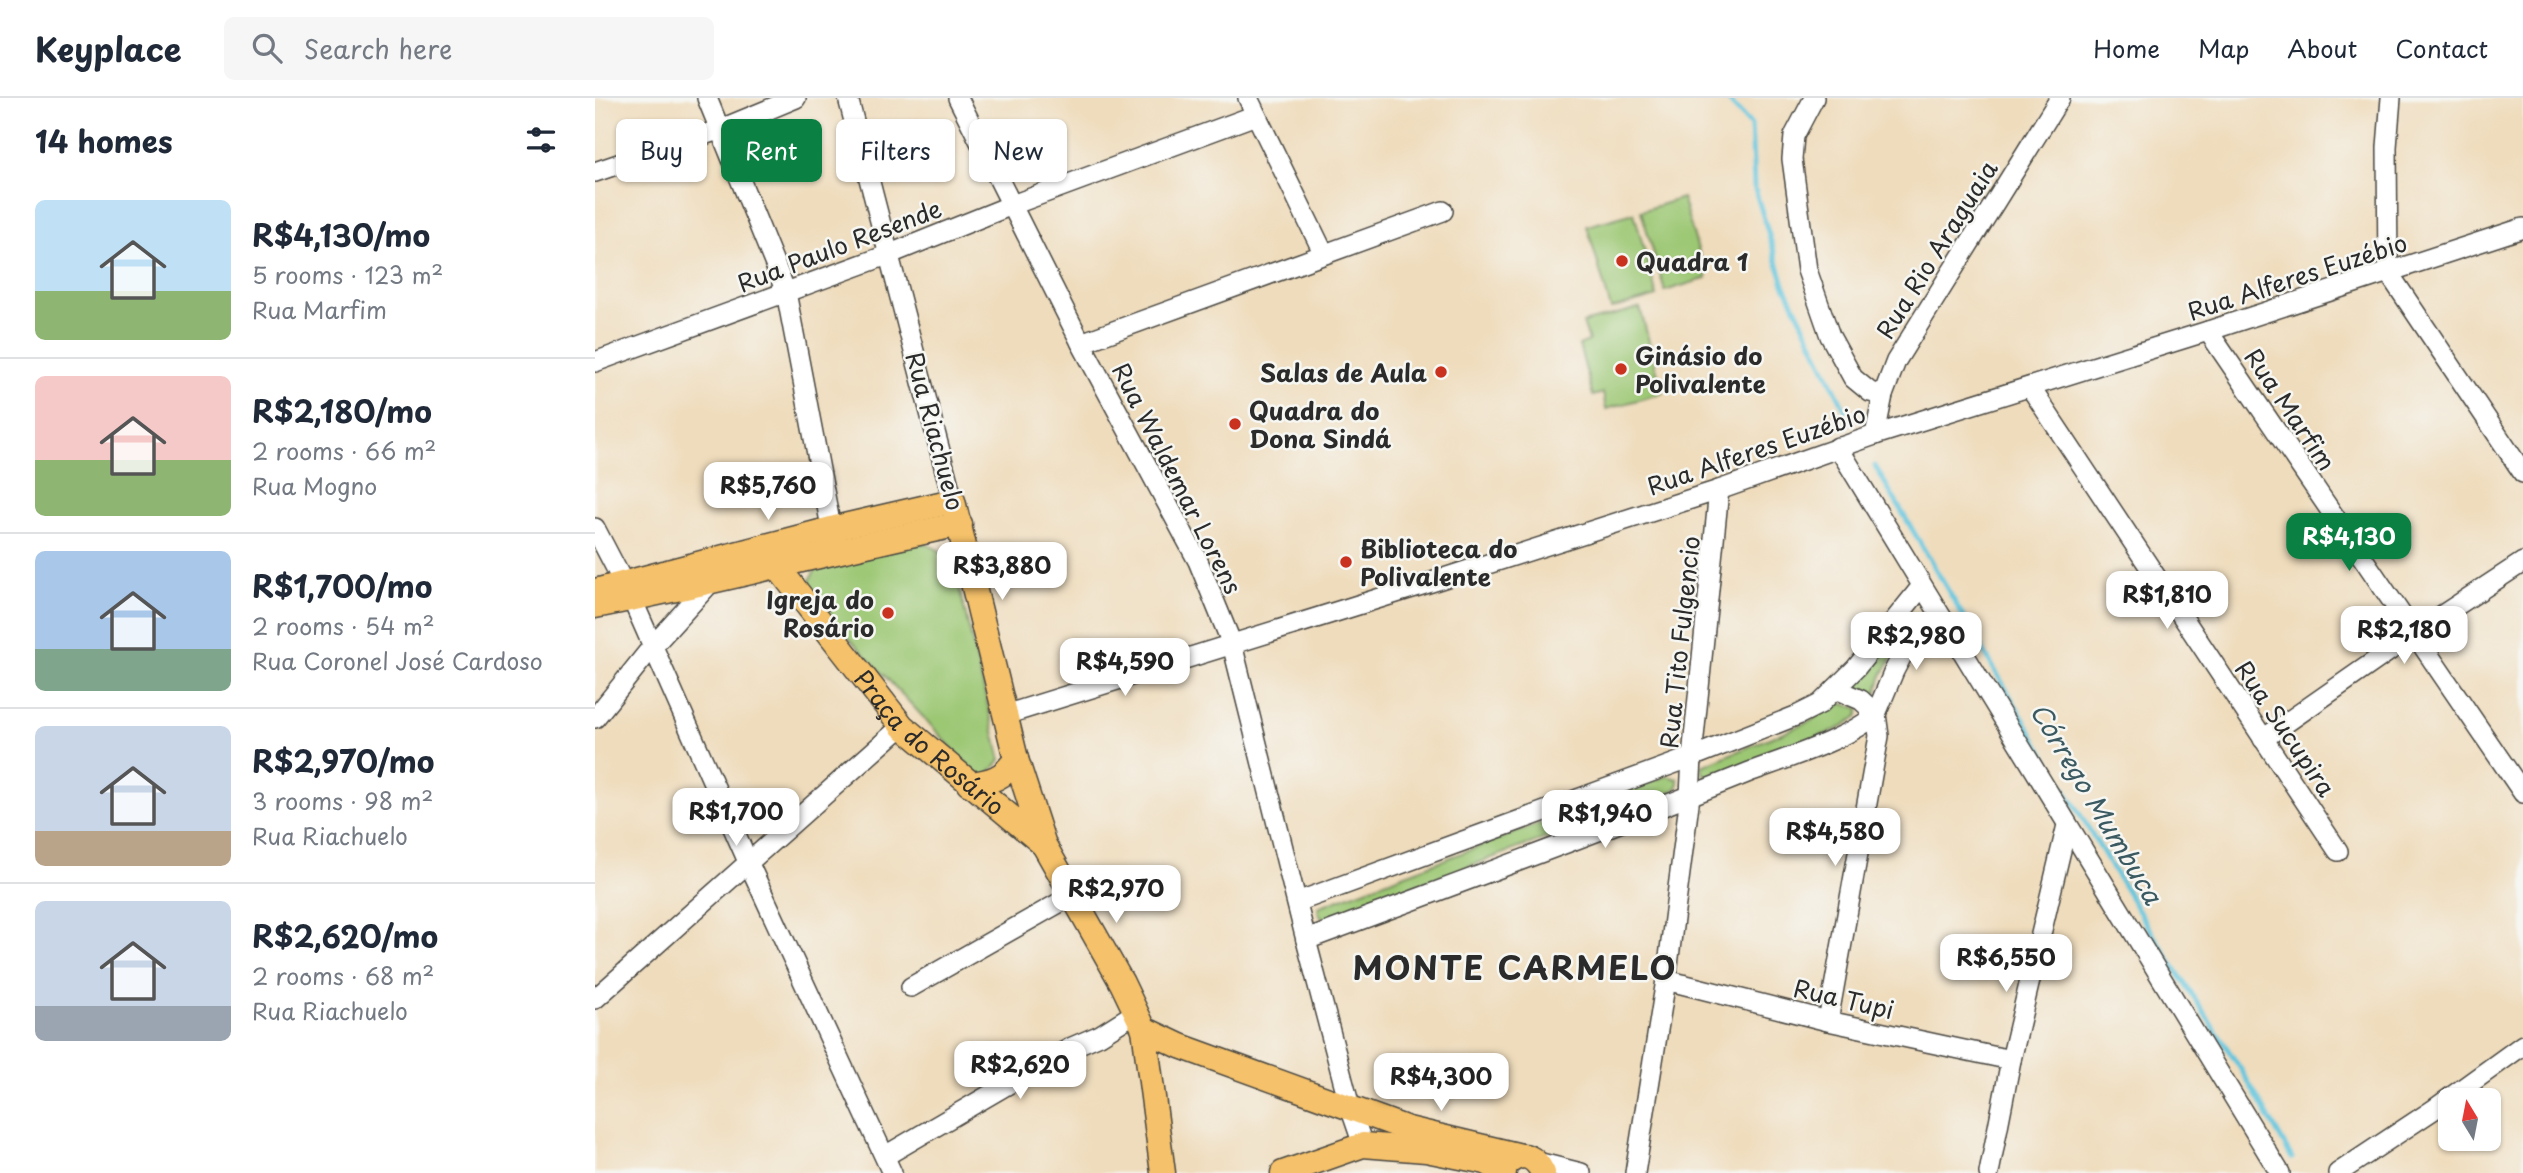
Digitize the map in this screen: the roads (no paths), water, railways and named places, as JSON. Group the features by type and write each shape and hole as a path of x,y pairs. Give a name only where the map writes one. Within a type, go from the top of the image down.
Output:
{"main road":[{"path":"595,606 628,591 957,512"},
{"name":"Rua Riachuelo","path":"957,512 1016,759 1044,845 1122,983 1139,1021 1163,1173"},
{"path":"595,591 628,591 710,583 771,555"},
{"name":"Praça do Rosário","path":"771,555 902,726 1044,845"},
{"path":"969,784 1000,777 1016,759"},
{"path":"1139,1021 1180,1046 1408,1129 1522,1167"},
{"path":"1283,1173 1363,1145 1426,1150 1522,1167"}],"street":[{"path":"595,172 721,129 707,98"},
{"path":"745,119 796,98"},
{"name":"Rua Riachuelo","path":"848,98 957,512"},
{"name":"Rua Waldemar Lorens","path":"958,98 1081,343 1198,561 1232,643 1306,940 1350,1107 1363,1145"},
{"path":"1814,98 1794,136 1792,159 1807,270 1831,336 1853,378 1862,388 1883,395"},
{"name":"Rua Rio Araguaia","path":"1875,435 1883,395 1896,360 2060,98"},
{"path":"2391,98 2387,147 2388,272 2523,473"},
{"path":"1252,106 1324,254"},
{"name":"Rua Paulo Resende","path":"595,362 890,254 1252,106"},
{"path":"742,182 786,292 833,540"},
{"path":"1081,343 1443,211"},
{"name":"Rua Alferes Euzébio","path":"1005,715 1719,490 1838,447 2523,229"},
{"name":"Rua Marfim","path":"2208,331 2523,793"},
{"name":"Rua Sucupira","path":"2030,387 2338,851"},
{"path":"1838,447 2280,1173"},
{"name":"Rua Tito Fulgencio","path":"1635,1173 1666,981 1690,796 1719,490"},
{"path":"595,527 628,591 748,864 888,1164 1072,1047 1139,1021"},
{"path":"2263,739 2523,562"},
{"path":"595,718 710,583"},
{"path":"1297,902 1692,757 1820,704 1856,668 1923,586"},
{"path":"1306,940 1690,796 1840,736 1868,722 1876,714 1905,652 1942,618"},
{"path":"1828,1021 1879,736 1876,714 1861,700 1835,689"},
{"path":"595,999 902,726"},
{"path":"1989,1173 2011,1060 2067,825"},
{"path":"911,987 1073,895"},
{"name":"Rua Tupi","path":"1666,981 1828,1021 2011,1060"},
{"path":"2338,1173 2433,1110 2523,1045"},
{"path":"1522,1167 1581,1173"}],"waterway":[{"name":"Córrego Mumbuca","path":"1726,98 1751,125 1754,186 1784,284 1851,422"},
{"name":"Córrego Mumbuca","path":"1875,466 2064,788 2147,925 2242,1071 2292,1158"}],"place":[{"name":"Quadra 1","path":"1622,261"},
{"name":"Ginásio do Polivalente","path":"1621,369"},
{"name":"Salas de Aula","path":"1441,372"},
{"name":"Quadra do Dona Sindá","path":"1235,424"},
{"name":"Biblioteca do Polivalente","path":"1346,562"},
{"name":"Igreja do Rosário","path":"888,613"}],"district":[{"name":"MONTE CARMELO","path":"1515,967"}]}
